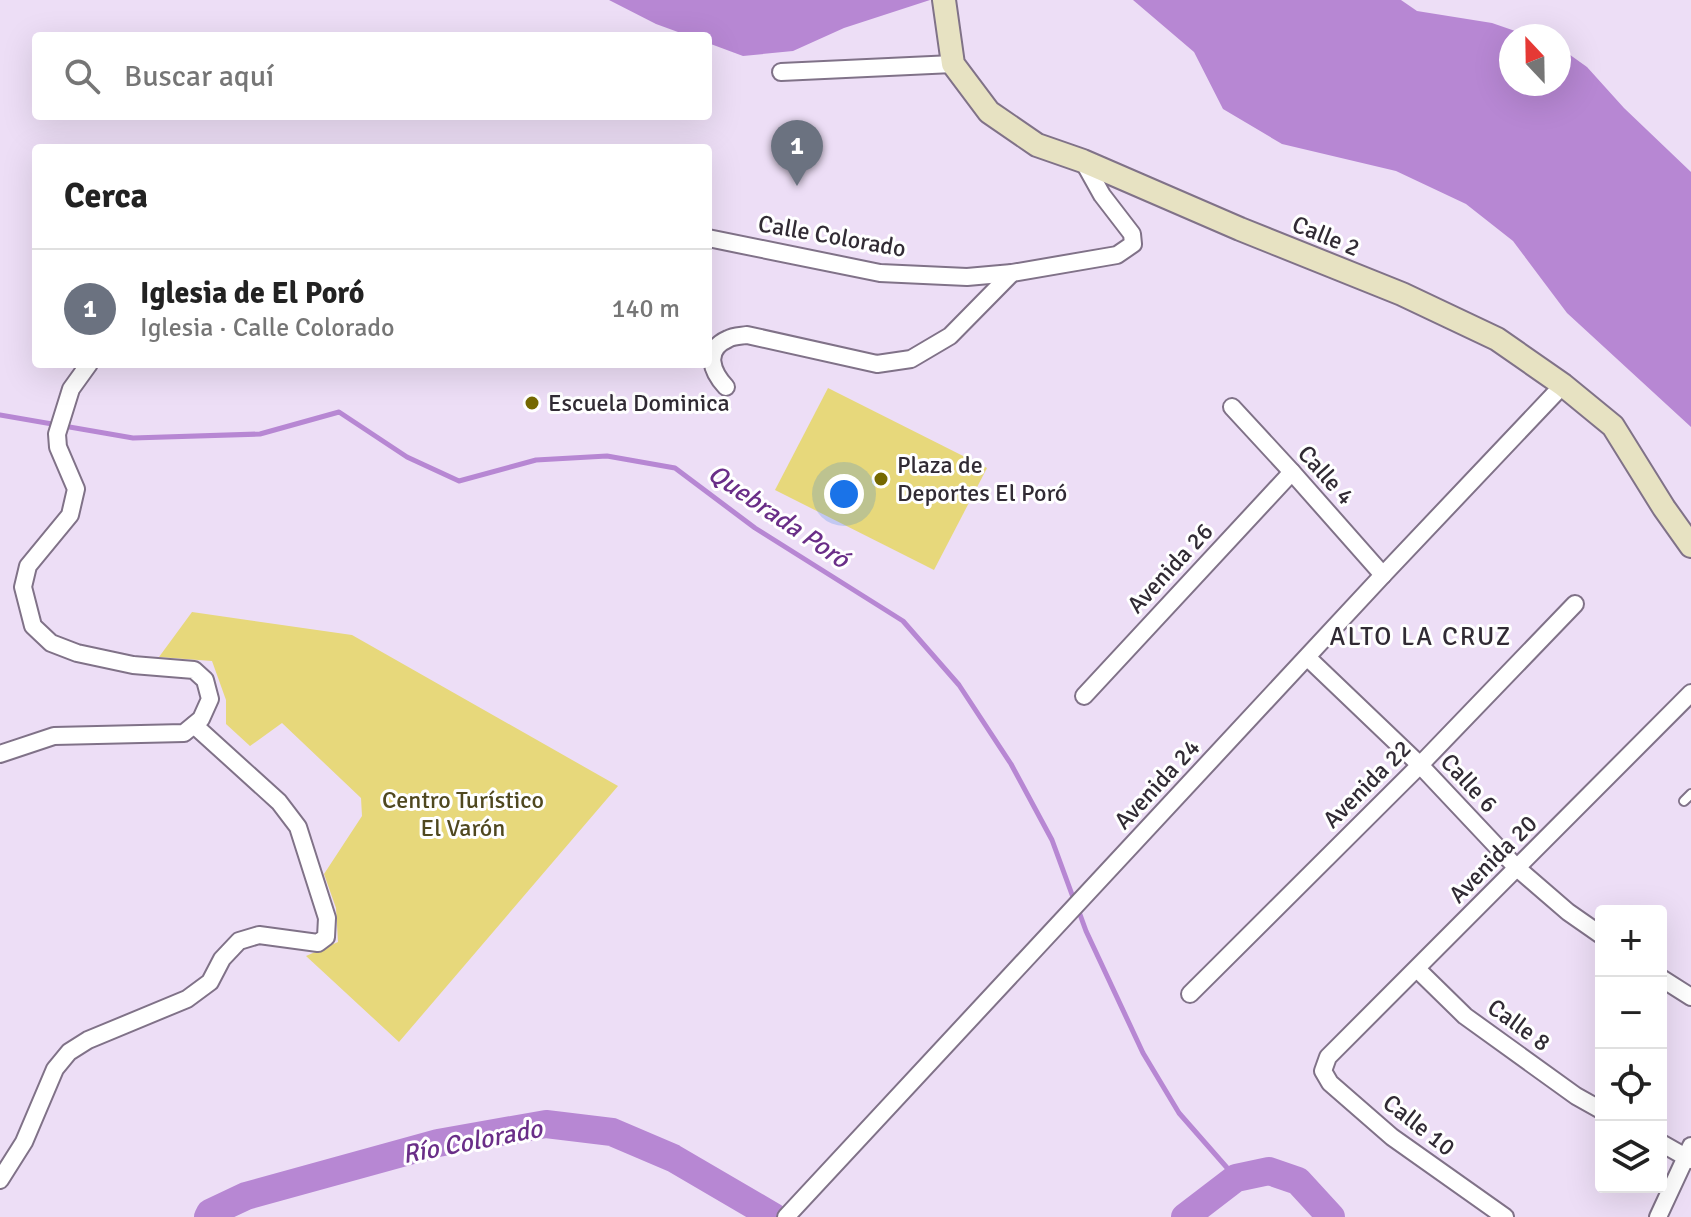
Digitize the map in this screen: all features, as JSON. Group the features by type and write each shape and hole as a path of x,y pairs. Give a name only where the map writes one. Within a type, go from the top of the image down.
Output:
{"main road":[{"name":"Calle 2","path":"944,0 953,64 989,112 1037,145 1083,161 1402,294 1497,339 1563,385 1613,426 1691,546"}],"street":[{"path":"781,72 953,64"},
{"name":"Calle Colorado","path":"712,238 880,273 967,277 1012,273 1117,255 1133,244 1132,234 1102,195 1083,161"},
{"path":"712,357 716,347 727,339 747,335 877,364 911,359 950,336 1012,273"},
{"path":"712,364 715,375 726,387"},
{"path":"0,754 54,736 184,733 201,719 210,699 205,680 194,670 133,665 77,653 51,643 33,626 23,587 28,566 70,515 76,489 58,447 57,434 71,389 86,368"},
{"name":"Avenida 24","path":"786,1217 1563,385"},
{"name":"Calle 4","path":"1232,407 1383,575"},
{"name":"Avenida 26","path":"1084,696 1292,472"},
{"name":"Avenida 22","path":"1190,994 1420,765 1575,604"},
{"name":"Calle 6","path":"1308,658 1420,765 1517,868 1595,931"},
{"name":"Avenida 20","path":"1328,1057 1691,693"},
{"path":"0,1180 24,1142 55,1069 69,1052 88,1040 187,999 210,982 222,959 239,941 259,935 318,943 326,937 327,918 298,827 279,802 194,725"},
{"name":"Calle 8","path":"1417,969 1465,1016 1595,1107"},
{"path":"1667,982 1691,997"},
{"name":"Calle 10","path":"1328,1057 1323,1071 1330,1083 1392,1137 1505,1217"},
{"path":"1658,1217 1689,1154 1667,1145"}],"green space":[{"name":"Plaza de Deportes El Poró","path":"828,388 987,468 934,570 775,490"},
{"name":"Centro Turístico El Varón","path":"192,612 352,635 618,786 399,1042 306,956 338,942 336,908 324,874 362,816 361,798 282,723 250,746 226,724 226,700 212,661 159,657"}],"shaded area":[{"path":"609,0 930,0 844,28 793,51 743,56 712,44 712,32 678,32"},
{"path":"1133,0 1401,0 1417,11 1492,23 1499,25 1499,96 1571,96 1571,56 1587,67 1624,108 1691,172 1691,427 1567,313 1513,241 1466,204 1396,171 1282,144 1223,109 1194,52"}],"waterway":[{"name":"Quebrada Poró","path":"0,415 133,438 260,434 339,412 407,457 459,481 536,460 607,456 675,468 755,528 903,621 959,685 1011,764 1052,840 1074,900"},
{"name":"Quebrada Poró","path":"1078,909 1143,1053 1179,1113 1236,1178"},
{"name":"Río Colorado","path":"208,1217 210,1213 246,1196 438,1143 546,1124 612,1132 673,1158 774,1217"},
{"name":"Río Colorado","path":"1185,1217 1236,1178 1269,1171 1298,1181 1331,1217"}],"place":[{"name":"Iglesia de El Poró","path":"797,186"},
{"name":"Escuela Dominica","path":"532,403"},
{"name":"Plaza de Deportes El Poró","path":"881,479"}],"district":[{"name":"ALTO LA CRUZ","path":"1421,636"}]}
